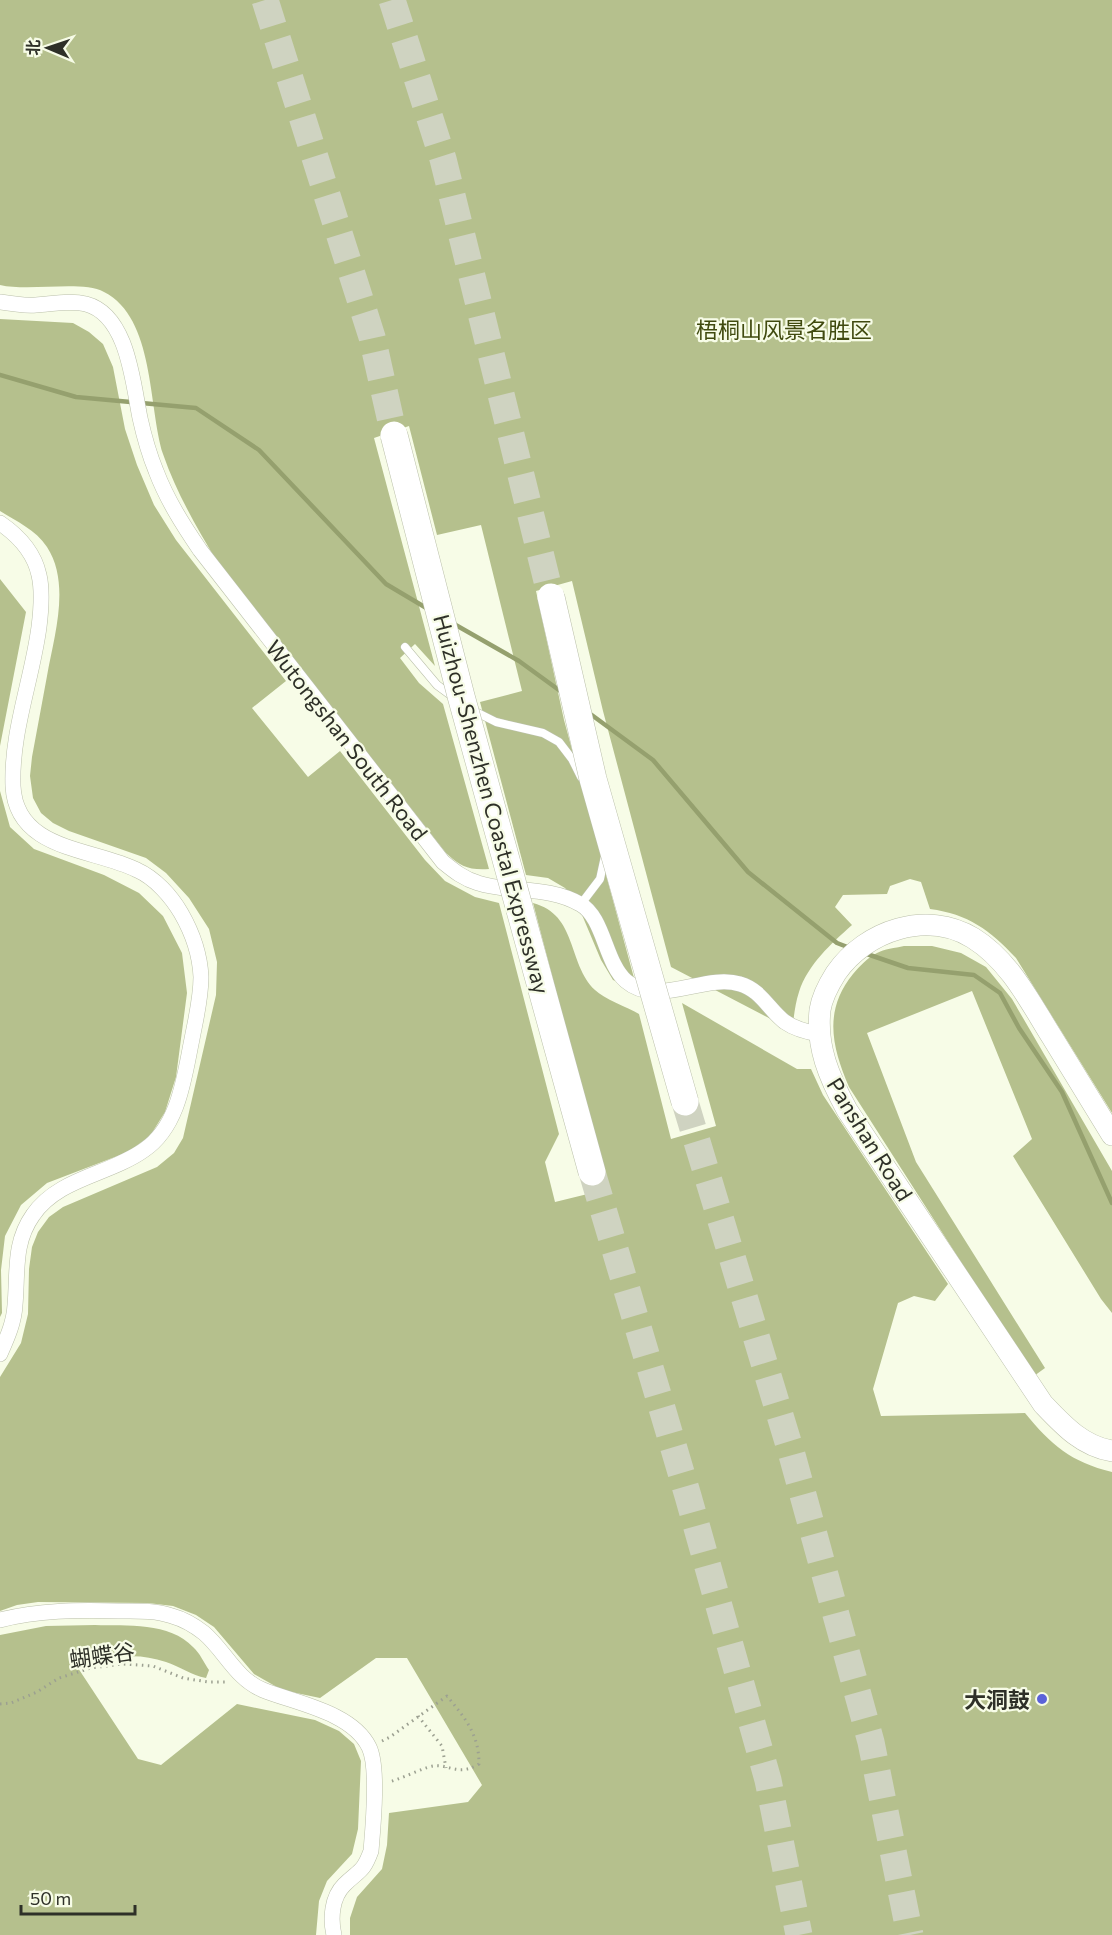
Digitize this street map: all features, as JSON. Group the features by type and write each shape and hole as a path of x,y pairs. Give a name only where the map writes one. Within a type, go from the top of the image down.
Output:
{"highway":[{"name":"Huizhou-Shenzhen Coastal Expressway","path":"394,435 461,696 592,1172"},
{"path":"551,597 593,779 685,1102"}],"main road":[{"name":"Panshan Road","path":"1112,1135 1019,983 993,953 973,938 955,929 934,925 915,925 896,929 866,943 844,962 829,984 820,1007 819,1034 826,1065 847,1110 1043,1404 1079,1438 1098,1449 1112,1451"}],"street":[{"name":"Wutongshan South Road","path":"0,302 33,306 71,302 87,304 100,310 111,322 120,338 133,378 146,445 156,473 182,525 443,862 478,884 533,889 581,904"},
{"path":"0,523 25,544 40,576 41,595 37,645 23,706 14,768 17,808 24,821 34,832 137,870 152,879 180,911 190,930 198,952 201,976 200,1001 182,1089 172,1117 160,1137 144,1150 123,1162 64,1188 47,1199 34,1212 23,1230 18,1248 15,1306 10,1331 0,1354"},
{"path":"581,904 591,914 624,979 637,988 652,991 725,981 741,984 758,993 784,1021 803,1031 819,1034"},
{"path":"0,1620 58,1610 152,1612 171,1615 204,1633 248,1682 261,1689 325,1712 357,1732 369,1746 374,1764 371,1851 366,1864 338,1893 333,1906 334,1935"}],"lane":[{"path":"405,647 437,685 462,704 496,722 543,733 559,742 572,759 597,807 604,829 605,854 600,879 581,904"}],"path":[{"name":"蝴蝶谷","path":"0,1704 11,1703 37,1692 59,1678 91,1668 123,1664 153,1666 183,1678 208,1682 248,1682"},
{"path":"369,1746 390,1737 447,1696 467,1720 479,1746 479,1764 463,1771 431,1766 374,1788"},
{"path":"418,1716 442,1746 446,1768"}],"green space":[{"name":"梧桐山风景名胜区","path":"0,0 1112,0 1112,1113 1016,958 997,939 978,925 944,911 930,909 921,882 910,879 890,886 887,894 843,895 835,907 852,925 821,955 808,972 798,997 792,1030 671,967 603,711 572,581 536,591 564,720 637,989 613,980 601,960 577,903 565,888 548,878 526,875 480,702 522,691 481,525 437,535 409,426 374,438 435,666 415,644 400,658 419,683 443,704 489,869 465,867 446,853 216,560 168,468 158,434 141,342 133,322 121,304 104,292 82,287 0,285"},
{"path":"0,319 73,323 89,332 103,344 113,367 125,429 154,505 176,540 286,681 252,708 308,777 340,751 425,860 445,881 475,897 499,903 559,1134 545,1162 555,1202 608,1189 533,903 547,909 558,918 586,979 595,990 639,1014 671,1139 716,1126 682,1003 797,1069 811,1069 823,1095 948,1284 935,1301 914,1296 898,1303 873,1389 881,1416 1025,1413 1063,1451 1085,1463 1112,1472 1112,1935 350,1935 350,1918 357,1897 382,1869 387,1845 389,1813 468,1802 482,1785 407,1658 376,1658 320,1698 282,1690 254,1674 214,1627 196,1615 173,1606 148,1603 38,1602 17,1605 0,1611 0,1377 21,1343 28,1314 32,1247 38,1232 49,1217 63,1207 157,1167 174,1153 183,1138 216,995 217,962 209,929 189,898 166,873 146,858 69,831 53,823 41,813 33,798 30,776 32,757 59,610 58,577 54,562 42,541 32,531 0,511"},
{"path":"0,579 26,612 0,746"},
{"path":"0,791 10,827 34,849 104,875 139,893 163,916 182,953 187,993 176,1077 165,1112 150,1136 128,1152 47,1183 21,1205 5,1236 1,1270 2,1313 0,1317"},
{"path":"904,946 932,946 961,953 986,967 1012,999 1112,1171 1112,1313 1101,1299 1013,1156 1032,1139 972,991 867,1033 916,1162 1045,1368 1034,1376 849,1087 838,1058 833,1029 834,1015 844,988 853,974 870,957 883,950"},
{"path":"46,1626 147,1627 172,1633 195,1649 209,1670 206,1678 166,1662 132,1656 111,1658 78,1668 138,1759 161,1765 237,1704 315,1720 339,1731 354,1744 361,1761 358,1829 352,1854 327,1881 319,1901 316,1935 0,1935 0,1635"}],"waterway":[{"path":"0,375 76,397 196,408 259,450 386,584 428,609"},
{"path":"454,624 519,661 563,693"},
{"path":"589,713 653,760 748,872 837,943 850,948"},
{"path":"864,953 908,968 974,975 1000,993 1019,1028 1062,1092 1112,1203"}],"tunnel":[{"path":"265,0 372,337 394,435"},
{"path":"392,0 443,159 551,597"},
{"path":"685,1102 792,1455 871,1742 910,1935"},
{"path":"592,1172 688,1496 768,1780 799,1935"}],"place":[{"name":"大洞鼓","path":"1042,1699"}]}
